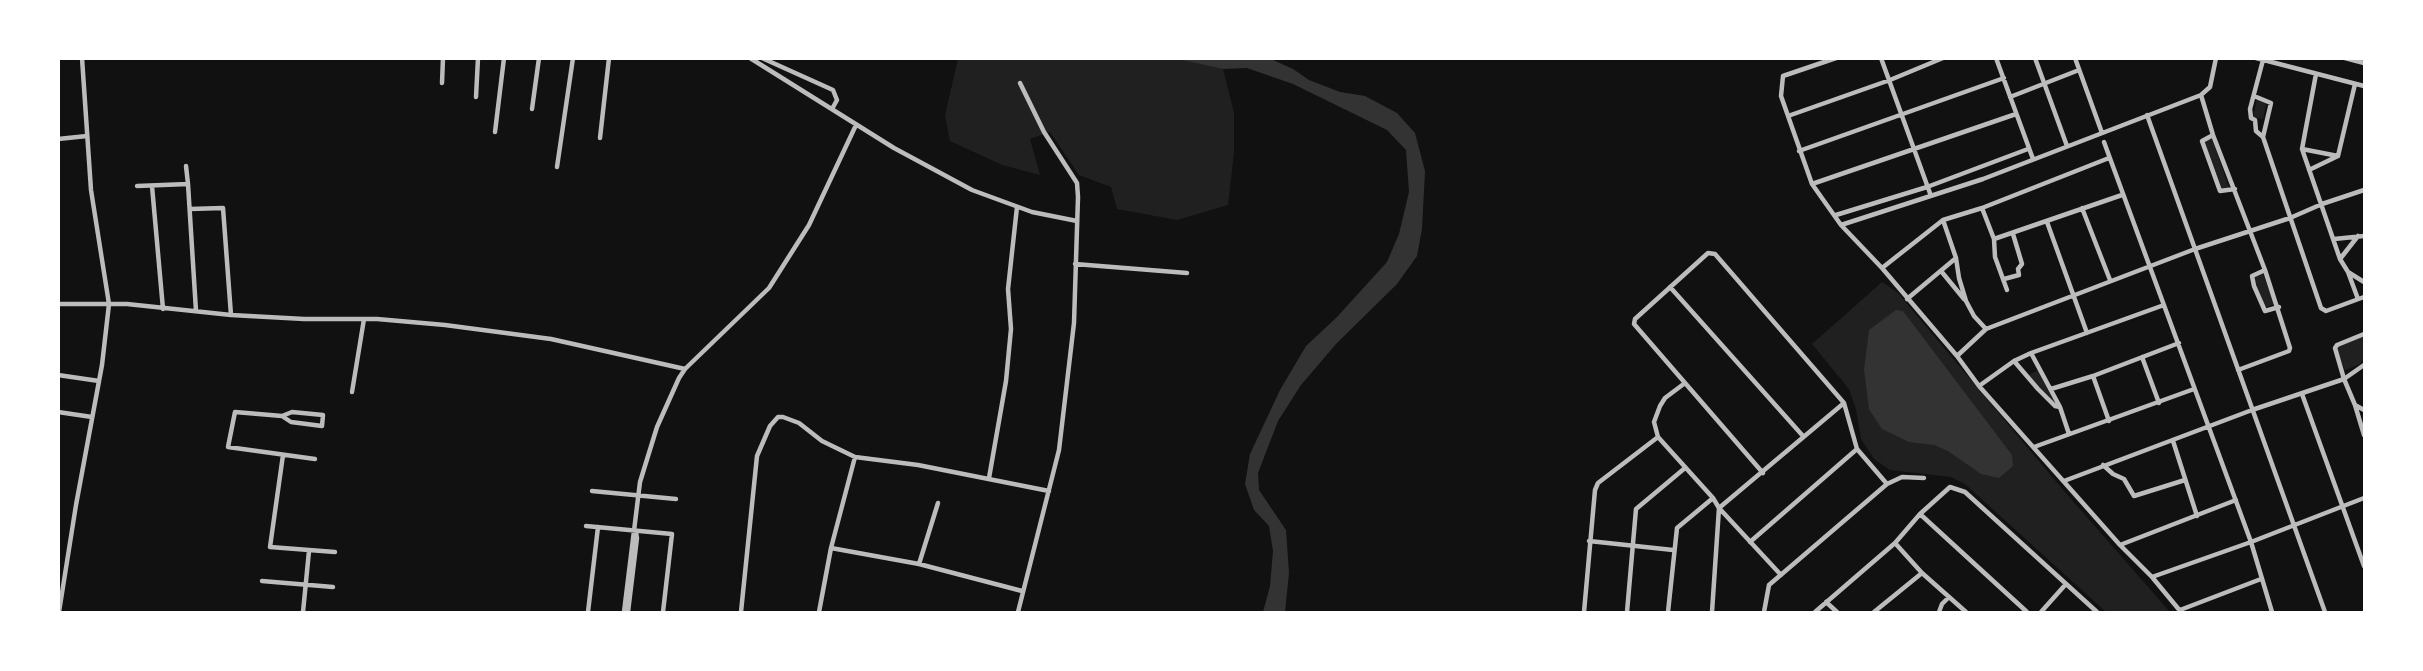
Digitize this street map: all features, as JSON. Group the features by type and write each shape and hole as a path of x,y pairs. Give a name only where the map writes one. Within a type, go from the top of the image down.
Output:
{"street":[{"path":"59,612 99,381 109,304 97,238 82,58"},
{"path":"442,83 443,58"},
{"path":"476,97 478,58"},
{"path":"495,132 504,58"},
{"path":"532,109 539,58"},
{"path":"557,167 573,58"},
{"path":"600,138 609,58"},
{"path":"750,58 856,124 972,190 1032,212 1077,221"},
{"path":"762,58 833,90 837,100 832,109"},
{"path":"1836,58 1784,76 1781,96 1812,184 1841,225 1882,268 1957,356 1979,386 2180,611 2261,579"},
{"path":"1881,58 1931,196"},
{"path":"1788,116 1890,80 1943,58"},
{"path":"1996,58 2033,159"},
{"path":"2035,58 2067,146"},
{"path":"2075,58 2102,133"},
{"path":"1841,225 1931,196 2201,95 2210,87 2216,58"},
{"path":"2256,58 2364,86"},
{"path":"2345,58 2364,63"},
{"path":"2263,60 2251,118 2255,120 2256,131 2263,137 2321,308 2326,311 2364,297"},
{"path":"2010,97 2079,70"},
{"path":"2316,74 2302,149 2340,259 2348,272 2358,299"},
{"path":"1799,151 2004,78"},
{"path":"1018,612 1059,450 1074,322 1077,221 1077,183 1044,132 1020,83"},
{"path":"2338,156 2355,84"},
{"path":"2201,95 2213,135 2251,232 2290,344 2289,351 2238,370"},
{"path":"2254,96 2271,103 2263,137"},
{"path":"1812,184 2016,114"},
{"path":"2147,115 2325,612"},
{"path":"626,612 640,482 657,427 685,369 769,288 809,225 856,124"},
{"path":"2213,135 2202,141 2220,192 2235,189"},
{"path":"58,138 87,136"},
{"path":"2104,142 2236,500 2272,612"},
{"path":"1836,215 1928,187 2028,149"},
{"path":"2302,149 2338,156"},
{"path":"2309,170 2338,156"},
{"path":"1882,268 1943,220 1983,208 2109,158"},
{"path":"186,166 196,311"},
{"path":"137,186 188,183"},
{"path":"152,186 163,309"},
{"path":"1957,356 1986,329 2110,280 2195,249 2251,232 2364,190"},
{"path":"1994,239 2122,195"},
{"path":"989,478 1006,381 1011,329 1008,289 1017,207"},
{"path":"190,209 223,208 231,315"},
{"path":"1983,208 1994,239 1995,256 2007,290"},
{"path":"2082,208 2110,280"},
{"path":"1943,220 1956,258 1959,279 1966,301 1974,316 1986,329"},
{"path":"2047,222 2087,333"},
{"path":"2004,279 2019,274 2018,269 2022,264 2013,234"},
{"path":"2340,259 2358,236"},
{"path":"2334,239 2364,236"},
{"path":"1763,473 1634,324 1635,319 1706,254 1715,254 1844,403 1857,449 1887,484"},
{"path":"1907,299 1956,258"},
{"path":"1075,264 1187,273"},
{"path":"2265,270 2252,276 2254,286 2265,311 2278,307"},
{"path":"1941,271 1966,301"},
{"path":"2348,272 2364,282"},
{"path":"1670,287 1803,436"},
{"path":"58,304 109,304 231,315 364,319 445,326 536,336 685,369"},
{"path":"1979,386 2014,361 2031,353 2164,305"},
{"path":"352,392 364,319"},
{"path":"2364,334 2336,346 2344,379 2364,435"},
{"path":"2050,389 2093,376 2179,343"},
{"path":"2031,353 2060,407 2069,434"},
{"path":"2142,357 2158,403"},
{"path":"2014,361 2038,389 2055,406 2060,407"},
{"path":"2064,481 2252,410 2344,379 2364,365"},
{"path":"58,375 99,381"},
{"path":"2093,376 2109,420"},
{"path":"1685,383 1665,398 1660,406 1654,422 1658,438 1781,575"},
{"path":"2034,447 2194,389"},
{"path":"2302,394 2364,566"},
{"path":"1712,612 1719,508 1844,403"},
{"path":"2355,405 2364,410"},
{"path":"58,412 92,417"},
{"path":"282,417 292,412 323,415 322,426 291,422 282,417 235,412 228,447 315,459"},
{"path":"741,612 757,456 770,426 777,417 799,423 822,441 855,457 918,465 1049,491"},
{"path":"1584,612 1594,489 1598,483 1658,438"},
{"path":"2173,441 2197,516"},
{"path":"1750,542 1857,449"},
{"path":"283,455 270,547 336,552"},
{"path":"819,612 831,548 855,457"},
{"path":"2103,465 2113,474 2124,479 2134,496 2185,480"},
{"path":"1627,612 1636,509 1685,468"},
{"path":"1764,612 1767,588 1887,484 1902,477 1924,478"},
{"path":"1815,612 1895,543 1946,489 1955,488 1965,492 2097,612"},
{"path":"592,491 676,499"},
{"path":"1668,612 1673,550 1678,526 1713,498"},
{"path":"2152,577 2364,498"},
{"path":"2120,545 2236,500"},
{"path":"920,564 938,503"},
{"path":"1920,514 2026,612"},
{"path":"586,526 672,534 663,612"},
{"path":"588,612 598,527"},
{"path":"1589,541 1673,550"},
{"path":"1895,543 1922,573 1966,612"},
{"path":"831,548 920,564 1022,591"},
{"path":"303,612 309,551"},
{"path":"1874,612 1922,573"},
{"path":"262,581 333,587"},
{"path":"2042,612 2066,584"},
{"path":"1939,612 1942,604 1949,597"},
{"path":"1826,602 1837,612"},
{"path":"1882,605 1885,612"}],"shaded area":[{"path":"1178,58 1223,69 1234,113 1234,152 1228,205 1177,220 1117,209 1111,187 1079,175 1050,132 1030,139 1040,175 1002,165 950,141 945,115 958,59"},
{"path":"1178,59 1271,59 1293,69 1309,80 1340,92 1365,96 1397,113 1415,133 1425,171 1422,229 1417,256 1397,284 1336,344 1301,385 1278,421 1258,473 1259,490 1286,530 1289,573 1285,612 1263,612 1270,586 1273,551 1269,526 1254,510 1245,484 1250,454 1280,390 1306,346 1337,317 1387,262 1399,234 1409,192 1406,150 1387,130 1293,84 1247,68 1223,69"},
{"path":"2257,99 2267,101 2263,119 2253,117"},
{"path":"2212,138 2229,188 2220,191 2203,141"},
{"path":"2263,273 2274,304 2265,308 2253,277"},
{"path":"1882,282 1898,293 2064,491 2170,612 2106,612 1965,484 1951,477 1890,470 1874,459 1861,439 1856,409 1849,389 1812,344"},
{"path":"1896,310 1903,311 2012,455 2013,466 1999,478 1981,474 1948,451 1934,445 1909,442 1882,429 1869,409 1864,370 1869,330"},
{"path":"2364,335 2364,358 2360,364 2345,370 2336,347"},
{"path":"2040,369 2056,403 2054,404 2029,375"}]}
